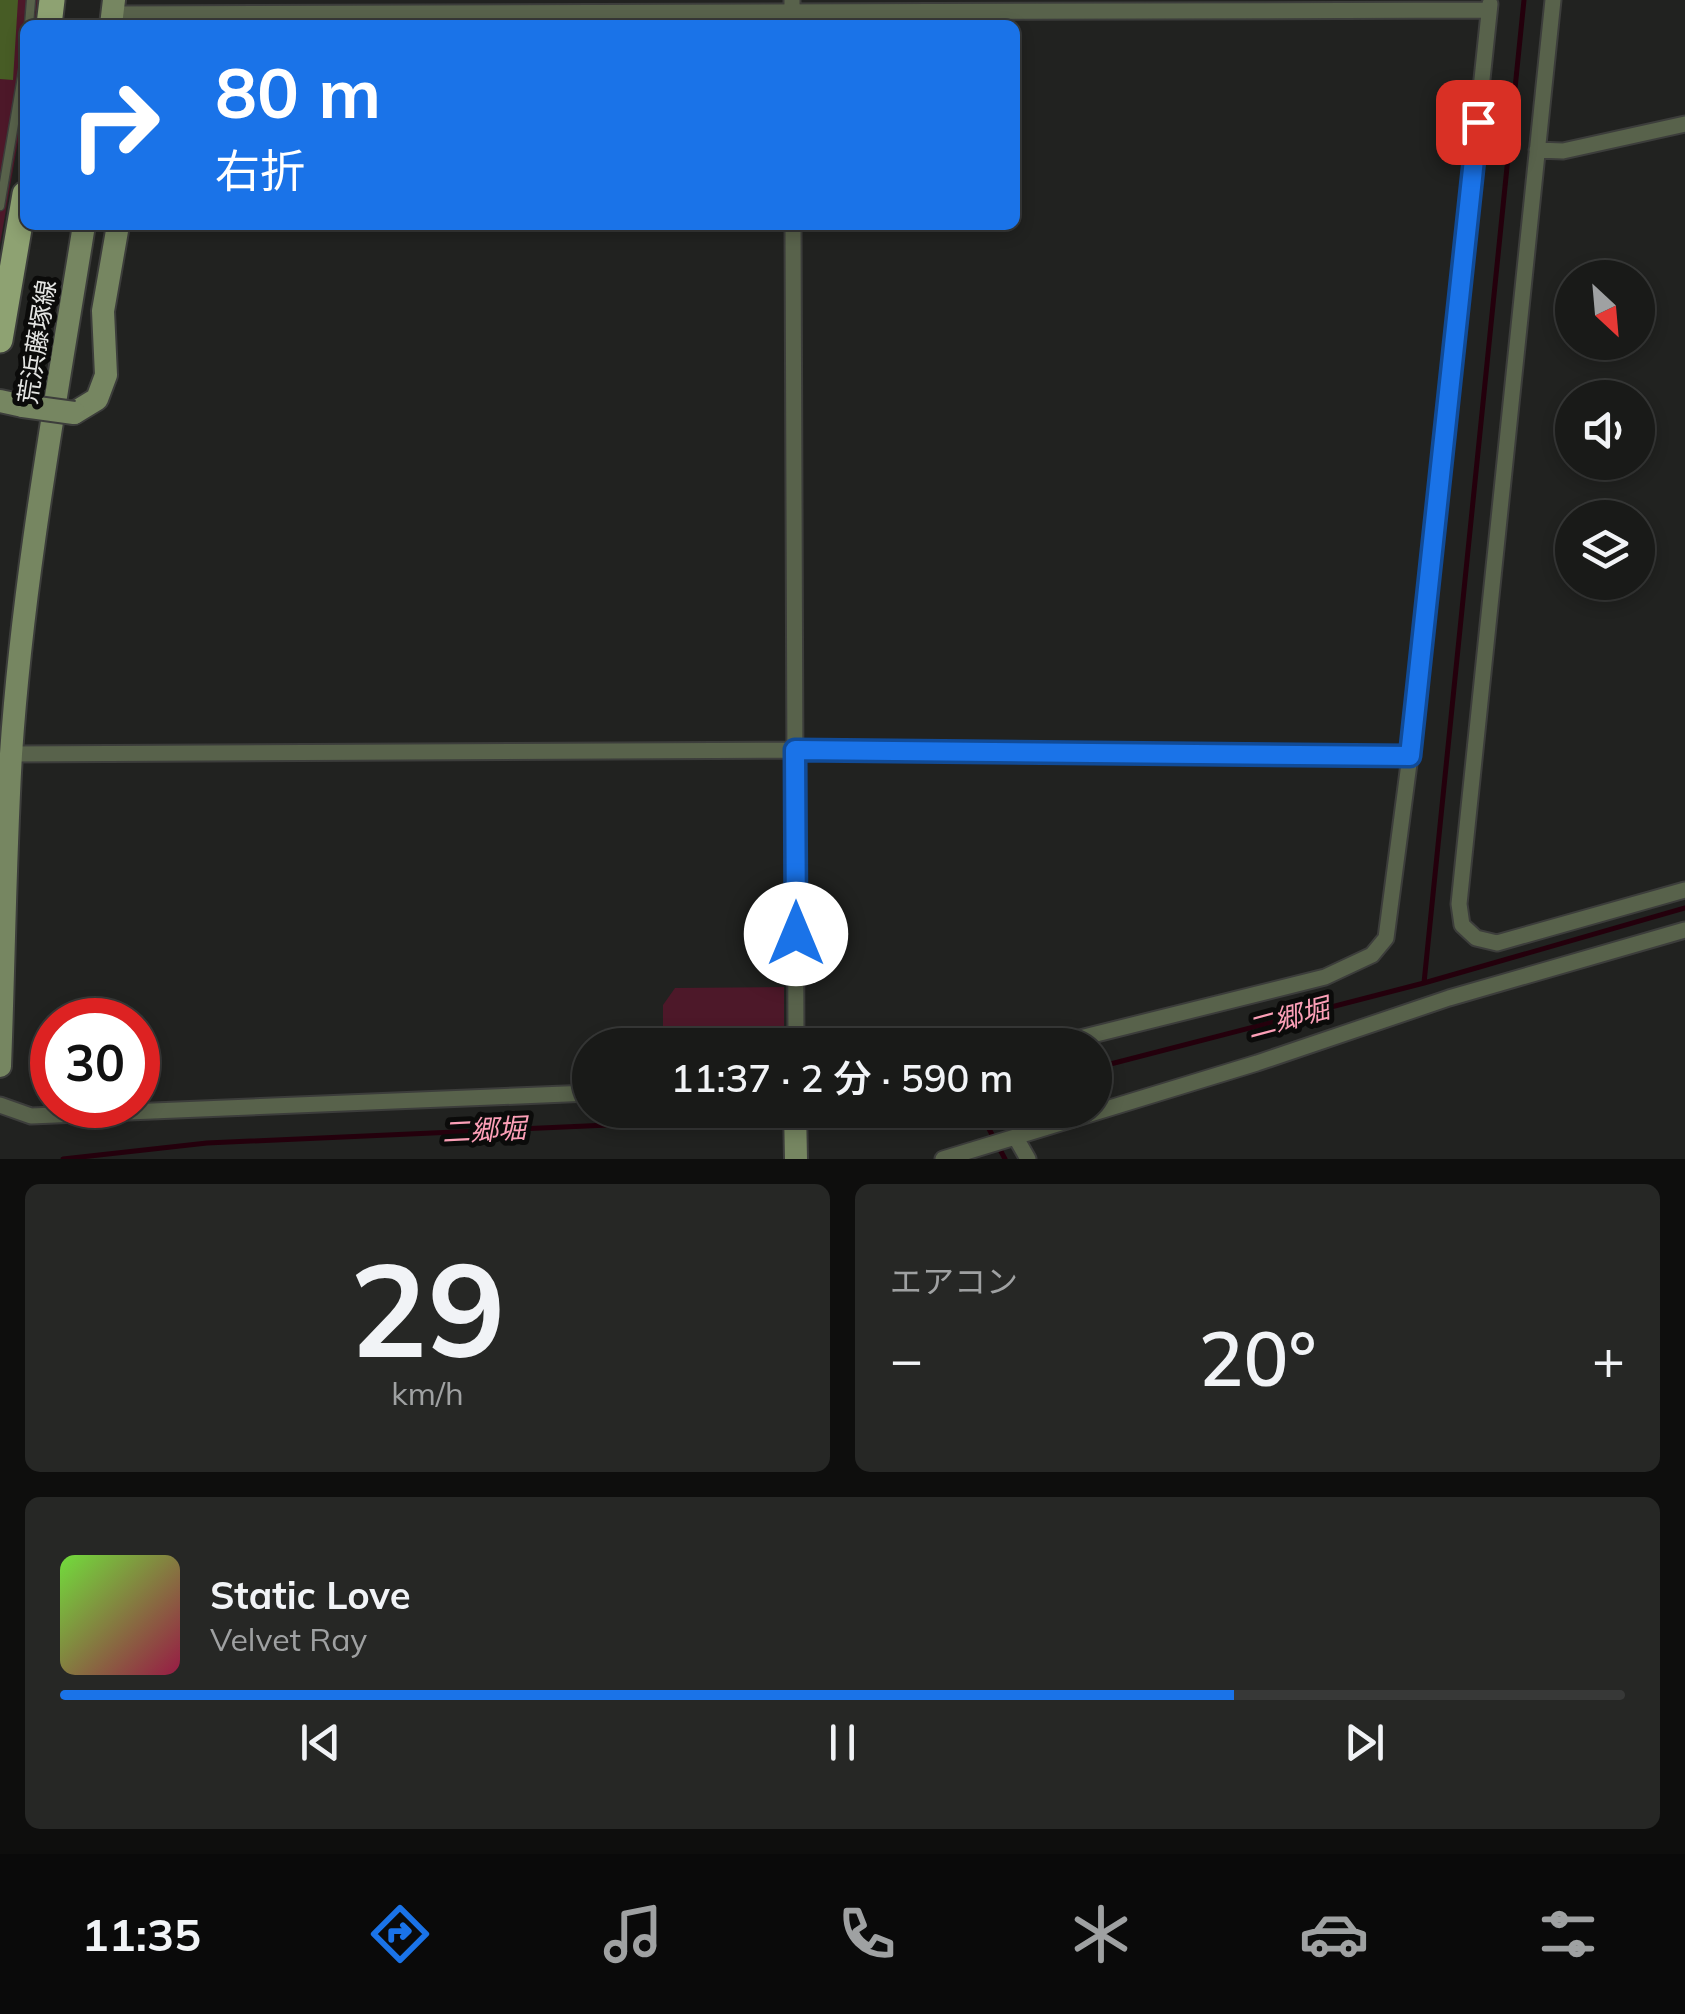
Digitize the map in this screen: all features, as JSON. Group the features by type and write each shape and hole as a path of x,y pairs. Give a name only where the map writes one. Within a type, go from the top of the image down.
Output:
{"main road":[{"path":"0,340 20,223"}],"street":[{"path":"1553,0 1459,904 1462,925 1476,938 1497,943 1685,890"},
{"path":"112,13 1490,5 1392,919 1386,938 1372,955 1325,977 1112,1030"},
{"path":"1537,150 1563,151 1685,124"},
{"name":"荒浜藤塚線","path":"0,1066 11,754 49,441 83,230"},
{"path":"12,403 74,413 97,399 106,375 103,311 117,230"},
{"path":"793,230 796,1028"},
{"path":"11,754 795,750 1410,756"},
{"path":"959,1155 1450,998 1685,930"},
{"path":"0,1106 32,1116 572,1094"},
{"path":"795,1128 796,1159"},
{"path":"1011,1139 1028,1159"}],"lane":[{"path":"0,206 20,88"}],"shaded area":[{"path":"0,0 42,0 39,20 20,20 20,130 0,244"},
{"path":"784,987 784,1028 663,1028 663,1005 675,988"}],"building":[{"path":"0,0 18,0 13,80 0,79"}],"waterway":[{"path":"1424,983 1524,0"},
{"name":"二郷堀","path":"1112,1064 1424,983 1685,908"},
{"name":"二郷堀","path":"63,1159 207,1143 572,1127"},
{"path":"989,1128 1005,1159"}],"route":[{"path":"796,934 795,750 1410,756 1478,122"}]}
